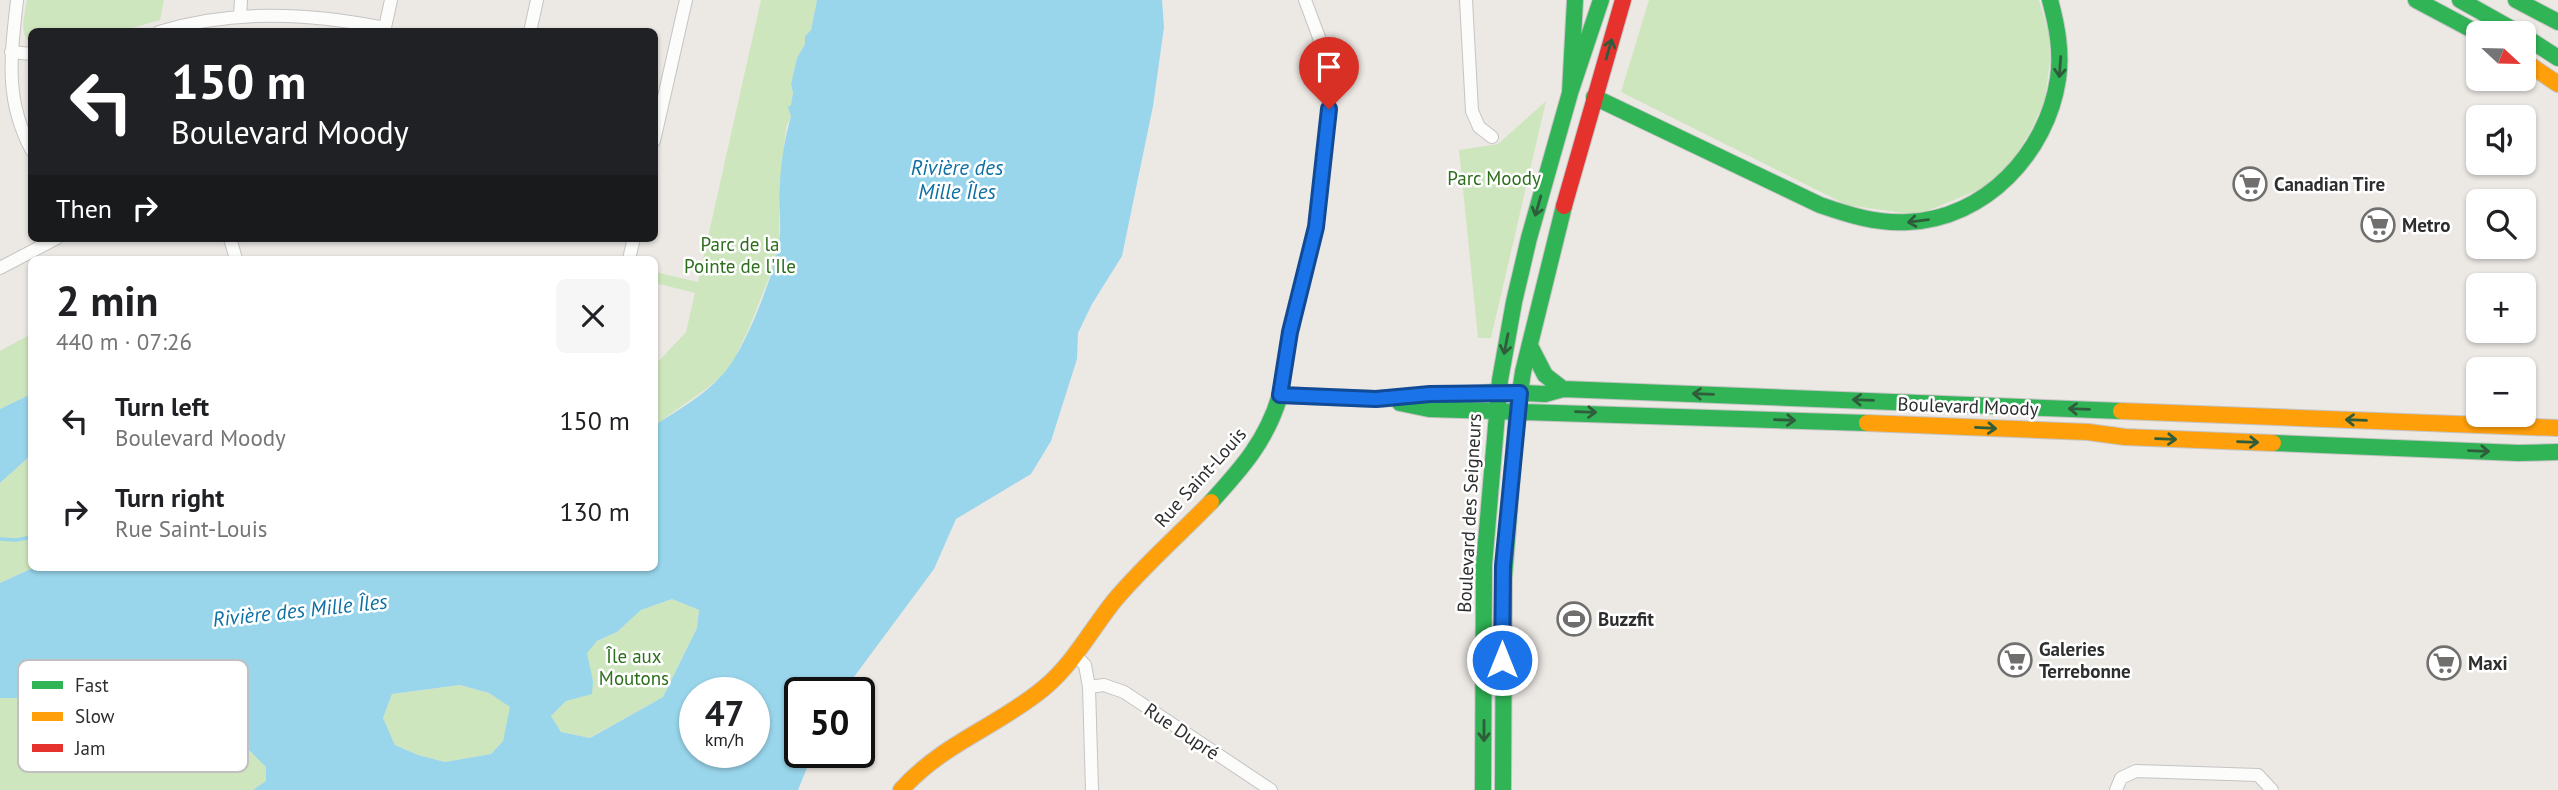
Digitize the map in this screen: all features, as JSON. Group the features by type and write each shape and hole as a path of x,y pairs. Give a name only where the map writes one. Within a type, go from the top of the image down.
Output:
{"main road":[{"path":"1570,93 1575,0"},
{"name":"Boulevard des Seigneurs","path":"1483,790 1484,565 1496,410 1518,282 1570,93 1601,0"},
{"name":"Boulevard des Seigneurs","path":"1503,790 1503,566 1517,410 1524,363 1551,253 1623,0"},
{"path":"1594,97 1834,211 1881,222 1930,220 1965,207 1996,188 2022,163 2042,133 2054,102 2060,70 2058,31 2050,0"},
{"path":"2416,0 2466,27"},
{"path":"2460,0 2497,21"},
{"path":"2516,0 2558,22"},
{"path":"2536,44 2558,58"},
{"path":"2536,69 2558,84"},
{"path":"1530,346 1542,371 1563,389"},
{"name":"Boulevard Moody","path":"1280,395 1376,399 1430,394 1545,394 1563,389 2558,428"},
{"name":"Rue Saint-Louis","path":"906,788 918,770 942,752 1041,691 1062,670 1124,590 1251,457 1273,423 1280,395"},
{"name":"Boulevard Moody","path":"1376,399 1429,409 2052,430 2125,437 2518,453 2558,452"}],"street":[{"path":"17,0 11,52 11,94 28,142"},
{"path":"240,0 240,16"},
{"path":"384,28 391,0"},
{"path":"531,28 537,0"},
{"path":"658,123 686,0"},
{"name":"Rue Saint-Louis","path":"1280,395 1290,332 1316,227 1329,109 1326,56 1305,0"},
{"path":"1466,0 1472,111 1482,130 1492,137"},
{"path":"173,28 240,16 316,17 374,28"},
{"path":"11,52 28,54"},
{"path":"0,268 49,242"},
{"path":"1074,654 1084,663 1089,687 1092,790"},
{"name":"Rue Dupré","path":"1089,687 1104,685 1124,692 1271,790"},
{"path":"2116,790 2121,778 2136,771 2258,775 2272,790"}],"green space":[{"path":"27,0 164,0 160,20 132,28 28,28 28,40 23,29"},
{"name":"Parc de la Pointe de l'Ile","path":"761,0 817,0 811,30 805,36 805,44 797,58 791,84 791,116 786,128 780,185 779,242 774,265 733,362 723,375 706,389 658,423 658,362 686,332 695,293 658,284 658,273 698,282"},
{"path":"1649,0 2039,0 2049,34 2050,60 2045,100 2011,163 1981,189 1917,215 1847,205 1621,92"},
{"name":"Parc Moody","path":"1546,101 1491,338 1478,338 1459,150 1498,144"},
{"path":"28,336 28,395 0,409 0,351"},
{"path":"28,458 28,570 0,583 0,483"},
{"name":"Île aux Moutons","path":"672,599 699,610 697,628 663,697 589,738 561,732 551,716 593,681 586,653 597,641 617,632 641,610"},
{"path":"460,685 489,693 511,707 503,741 491,754 445,762 395,745 383,718 392,694"},
{"path":"0,698 18,698 18,772 248,772 248,749 266,766 266,781 254,790 0,790"}],"water":[{"name":"Rivière des Mille Îles","path":"817,0 1162,0 1164,27 1153,106 1122,256 1092,304 1078,333 1077,359 1051,441 1031,474 956,519 934,569 854,677 784,677 784,768 807,768 798,790 253,790 266,781 266,767 248,749 248,660 18,660 18,698 0,698 0,583 28,570 658,571 658,423 700,395 723,374 740,348 772,273 779,242 779,198 784,149 791,116 788,107 791,105 793,93 791,84 797,58 805,44 805,36 811,30","holes":["672,599 699,610 697,628 663,697 590,738 561,732 551,716 566,701 592,694 593,681 587,653 597,641 617,632 641,610","460,685 489,693 510,707 503,741 491,754 445,762 418,755 395,745 383,718 392,694"]},
{"path":"28,395 28,458 0,483 0,409"}],"waterway":[{"path":"0,539 28,538"}],"traffic: fast":[{"path":"1570,93 1575,0"},
{"path":"1483,790 1484,565 1500,380 1529,238 1570,93 1601,0"},
{"path":"1594,97 1820,205 1885,222 1936,218 1962,209 1986,195 2008,177 2041,132 2052,106 2059,69 2058,39 2050,0"},
{"path":"2416,0 2466,27"},
{"path":"2460,0 2498,21"},
{"path":"2516,0 2558,22"},
{"path":"2536,44 2558,58"},
{"path":"1503,790 1504,578 1517,412 1523,372 1564,206"},
{"path":"1530,346 1545,375 1563,389"},
{"path":"1211,502 1261,440 1280,395 1376,399 1499,392 1545,394 1563,389 2121,411"},
{"path":"1400,403 1429,409 1867,423"},
{"path":"2273,443 2518,453 2558,452"}],"traffic: slow":[{"path":"2536,69 2558,84"},
{"path":"2121,411 2558,428"},
{"path":"1867,423 2273,443"},
{"path":"901,790 934,760 1026,702 1054,679 1125,588 1211,502"}],"traffic: jam":[{"path":"1564,206 1623,0"}],"place":[{"name":"Canadian Tire","path":"2250,184"},
{"name":"Metro","path":"2378,225"},
{"name":"Buzzfit","path":"1574,619"},
{"name":"Galeries Terrebonne","path":"2015,660"},
{"name":"Maxi","path":"2444,663"}],"route":[{"path":"1329,109 1316,227 1290,332 1280,395 1376,399 1430,394 1520,393 1503,566 1502,660"}]}
